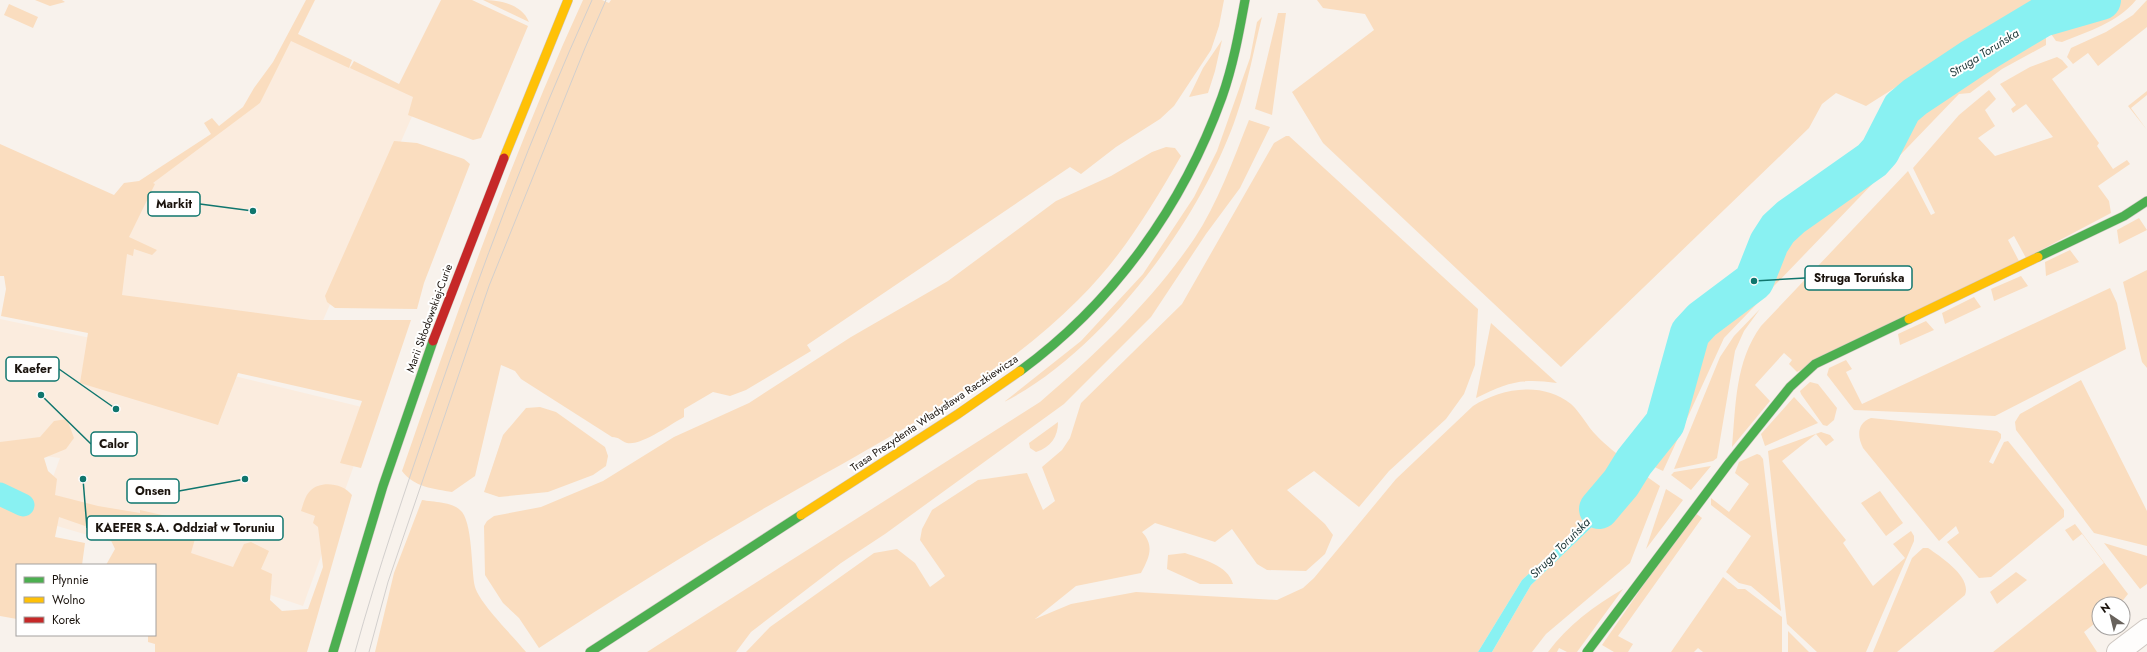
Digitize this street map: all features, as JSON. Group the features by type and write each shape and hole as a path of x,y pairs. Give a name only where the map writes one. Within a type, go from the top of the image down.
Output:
{"street":[{"name":"Marii Skłodowskiej-Curie","path":"333,652 366,538 408,408 503,158 568,0"},
{"name":"Trasa Prezydenta Władysława Raczkiewicza","path":"590,652 958,414 1017,373 1058,341 1087,314 1118,280 1143,248 1164,218 1185,180 1203,144 1222,96 1236,52 1245,0"},
{"path":"1587,652 1729,463 1790,388 1815,364 2124,216 2147,201"},
{"path":"2118,652 2147,630"}],"shaded area":[{"path":"35,0 62,0 65,2 50,6"},
{"path":"306,0 315,0 298,34 352,60 349,68 291,41 260,103 153,183 155,184 129,237 157,250 152,255 134,249 133,256 127,254 122,295 310,320 411,320 361,468 340,463 362,401 238,373 218,425 80,383 88,333 1,316 6,289 4,276 0,276 0,144 114,195 124,183 139,181 211,134 204,123 212,118 219,126 243,107 254,88 273,62"},
{"path":"441,0 472,0 528,26 481,138 473,140 408,115 413,97 350,68 354,61 399,84"},
{"path":"483,0 503,2 516,7 526,16 529,22"},
{"path":"583,0 602,0 609,3 611,0 1224,0 1219,26 1211,50 1174,106 1160,119 1116,147 1081,174 1070,167 807,345 811,351 746,390 730,396 713,392 684,409 684,417 648,438 633,443 627,443 612,437 521,379 515,371 501,365 475,476 452,492 418,484 412,481 402,471 465,292 509,174 557,58"},
{"path":"1317,0 2034,0 1866,106 1836,93 1822,104 1809,128 1561,367 1323,143 1292,92 1374,30 1365,14 1323,8"},
{"path":"2107,0 2136,0 2120,15 2102,26 2062,42 2056,41 2042,21"},
{"path":"2147,0 2147,27 2098,66 2088,53 2073,64 2067,57 2071,48 2106,32 2133,15"},
{"path":"9,4 38,17 33,28 4,15"},
{"path":"1278,13 1286,13 1272,115 1255,109"},
{"path":"1262,17 1241,102 1221,154 1200,196 1174,237 1144,278 1112,316 1077,351 1041,380 1004,402 1081,341 1143,274 1194,197 1217,151 1250,58 1257,22"},
{"path":"2035,25 2046,38 2046,45 2002,69 1970,93 1959,94 1724,338 1663,471 1648,464 1662,445 1674,421 1688,348 1703,326 1743,295 1762,276 1785,230 1804,212 1875,163 1895,138 1909,112 1989,52"},
{"path":"291,38 420,98 321,325 117,298 121,241 150,181 260,103"},
{"path":"1222,40 1208,93 1189,97 1203,68"},
{"path":"2057,57 2068,67 2052,79 2099,143 2097,146 2113,169 2127,160 2130,164 2098,186 2109,201 2111,213 2026,258 2014,236 2008,240 2019,261 1797,372 1789,364 1792,360 1784,353 1755,385 1770,401 1732,447 1736,399 1741,369 1752,340 1761,326 1908,171 1931,215 1935,213 1913,168 1959,115 1989,90 1996,99 1985,110 1995,126 1978,138 1995,156 2053,137 2026,104 2013,113 2011,109 2016,105 2000,84 2030,67"},
{"path":"2147,91 2147,95 2131,108 2147,130 2128,106"},
{"path":"1249,120 1270,127 1240,188 1206,234 1151,317 1064,404 885,534 841,563 751,632 736,652 647,652 1040,402 1082,365 1142,305 1178,262 1194,239 1218,196"},
{"path":"1286,136 1289,136 1478,309 1475,365 1464,394 1446,419 1389,471 1359,507 1314,471 1287,490 1325,524 1333,535 1325,554 1306,571 1267,570 1257,564 1232,529 1215,542 1155,523 1142,532 1150,547 1148,557 1141,573 1076,586 1035,619 1071,604 1136,592 1277,600 1303,588 1314,578 1396,479 1473,406 1496,395 1509,391 1535,390 1548,392 1571,404 1600,439 1629,464 1584,522 1522,580 1478,652 746,652 770,627 874,553 897,549 915,563 930,587 945,576 920,540 922,529 932,510 978,480 1027,473 1043,510 1055,501 1042,467 1062,450 1070,438 1081,403 1182,304 1274,143"},
{"path":"394,141 417,143 464,159 470,164 424,283 417,309 335,308 327,302 325,296"},
{"path":"1166,147 1175,148 1181,156 1147,213 1122,250 1094,284 1045,331 1010,359 973,385 935,410 687,554 539,648 519,618 503,603 485,575 484,526 487,521 494,516 541,507 603,481 674,437 749,403 851,337 948,281 1056,201 1111,176 1152,152"},
{"path":"2139,218 2147,230 2119,244 2117,230"},
{"path":"2070,250 2079,262 2046,276 2045,262"},
{"path":"2147,270 2147,368 2142,362 2123,282"},
{"path":"2021,276 2028,286 1994,301 1991,289"},
{"path":"2110,288 2117,303 2126,349 1995,416 1854,410 1827,375 1829,368 1846,360 1852,369 1846,372 1862,404"},
{"path":"1974,297 1981,307 1945,324 1942,313"},
{"path":"1760,309 1744,331 1735,351 1717,458 1713,461 1674,469 1720,357 1734,336"},
{"path":"0,319 100,340 164,359 374,410 303,606 128,547 37,520 60,458 0,450"},
{"path":"1926,321 1934,330 1900,345 1898,334"},
{"path":"1491,323 1557,383 1524,381 1497,388 1476,398"},
{"path":"2081,380 2147,511 2147,546 2094,533 2016,430 2015,422 2020,414"},
{"path":"1810,382 1818,384 1837,408 1834,420 1827,426 1823,425 1801,394 1800,391"},
{"path":"1794,397 1818,423 1765,446 1761,434"},
{"path":"540,407 556,412 605,447 608,456 606,466 593,475 548,492 499,497 484,492 503,435 526,408"},
{"path":"1871,418 1997,431 2001,434 2001,438 1989,462 1993,464 2004,442 2008,441 2064,510 2064,517 1991,577 1979,578 1947,542 1959,533 1956,526 1939,541 1863,448 1859,435 1860,430 1863,423"},
{"path":"67,419 74,438 66,449 44,458 48,471 57,479 55,495 98,506 140,513 140,510 193,522 195,519 200,521 191,553 233,567 244,544 251,542 269,551 261,569 272,574 270,600 282,611 308,609 323,567 318,527 313,523 315,516 301,511 307,495 314,488 325,484 331,484 348,491 352,495 307,652 155,652 155,644 148,642 148,636 156,636 156,564 107,564 115,549 108,534 59,517 55,537 85,543 82,564 16,564 16,619 0,616 0,442 40,437 54,421"},
{"path":"1058,422 1057,432 1050,444 1036,452 1030,448 1029,443"},
{"path":"1821,432 1830,435 1834,440 1826,446 1816,434 1782,461 1846,540 1843,543 1873,586 1905,558 1893,544 1911,531 1914,536 1914,541 1866,652 1817,652 1787,624 1768,451"},
{"path":"1757,454 1763,459 1781,611 1751,586 1739,583 1726,572 1751,536 1711,505 1711,498 1729,512 1749,484 1735,473 1739,462"},
{"path":"1711,466 1691,490 1671,475 1674,472"},
{"path":"1636,469 1660,486 1630,563 1546,634 1532,652 1492,652 1531,585 1595,524"},
{"path":"1666,489 1683,500 1646,549"},
{"path":"1880,491 1903,523 1886,536 1861,503"},
{"path":"422,500 452,505 460,510 467,524 475,587 478,594 490,611 526,652 375,652 394,573"},
{"path":"1694,512 1702,518 1618,636 1633,644 1628,652 1614,652 1602,645"},
{"path":"2075,524 2128,594 2126,596 2091,596 2091,626 2084,632 2097,652 1993,652 2104,563 2082,534 2073,541 2065,530"},
{"path":"2104,543 2147,556 2147,584 2140,589"},
{"path":"1923,548 1928,548 1954,568 1964,581 1966,588 1965,595 1897,652 1873,652 1912,558"},
{"path":"1185,553 1206,560 1220,567 1230,577 1233,584 1200,584 1167,569 1168,555"},
{"path":"2016,572 2027,580 1997,604 1990,592"},
{"path":"1723,577 1738,589 1745,589 1782,617 1782,652 1703,652 1698,648 1694,652 1671,652"},
{"path":"1623,589 1577,652 1567,652 1559,648 1557,652 1548,652 1564,633 1582,617"},
{"path":"1788,631 1809,652 1788,652"}],"water":[{"path":"1629,464 1636,469 1595,524 1531,585 1492,652 1478,652 1522,580 1584,522"}],"waterway":[{"name":"Struga Toruńska","path":"1599,509 1621,483 1634,462 1665,423 1690,333 1702,320 1754,281 1769,243 1778,229 1791,217 1872,160 1880,151 1902,108 1915,97 1972,59 2042,17 2101,0"},
{"path":"0,494 23,505"}],"tram line":[{"path":"355,652 393,529 470,303 528,151 592,0"},
{"path":"369,652 388,582 489,286 585,48 606,0"}],"traffic: fast":[{"path":"1020,371 1054,344 1085,315 1114,283 1141,249 1165,214 1187,176 1206,137 1222,97 1233,61 1245,0"},
{"path":"2038,257 2124,216 2147,201"},
{"path":"1587,652 1729,463 1790,387 1815,364 1909,319"},
{"path":"333,652 383,486 433,341"},
{"path":"590,652 801,515"}],"traffic: slow":[{"path":"504,158 568,0"},
{"path":"1909,319 2038,257"},
{"path":"801,515 958,414 1020,371"}],"traffic: jam":[{"path":"433,341 504,158"}],"place":[{"name":"Markit","path":"253,211"},
{"name":"Struga Toruńska","path":"1754,281"},
{"name":"Calor","path":"41,395"},
{"name":"Kaefer","path":"116,409"},
{"name":"KAEFER S.A. Oddział w Toruniu","path":"83,479"},
{"name":"Onsen","path":"245,479"}]}
